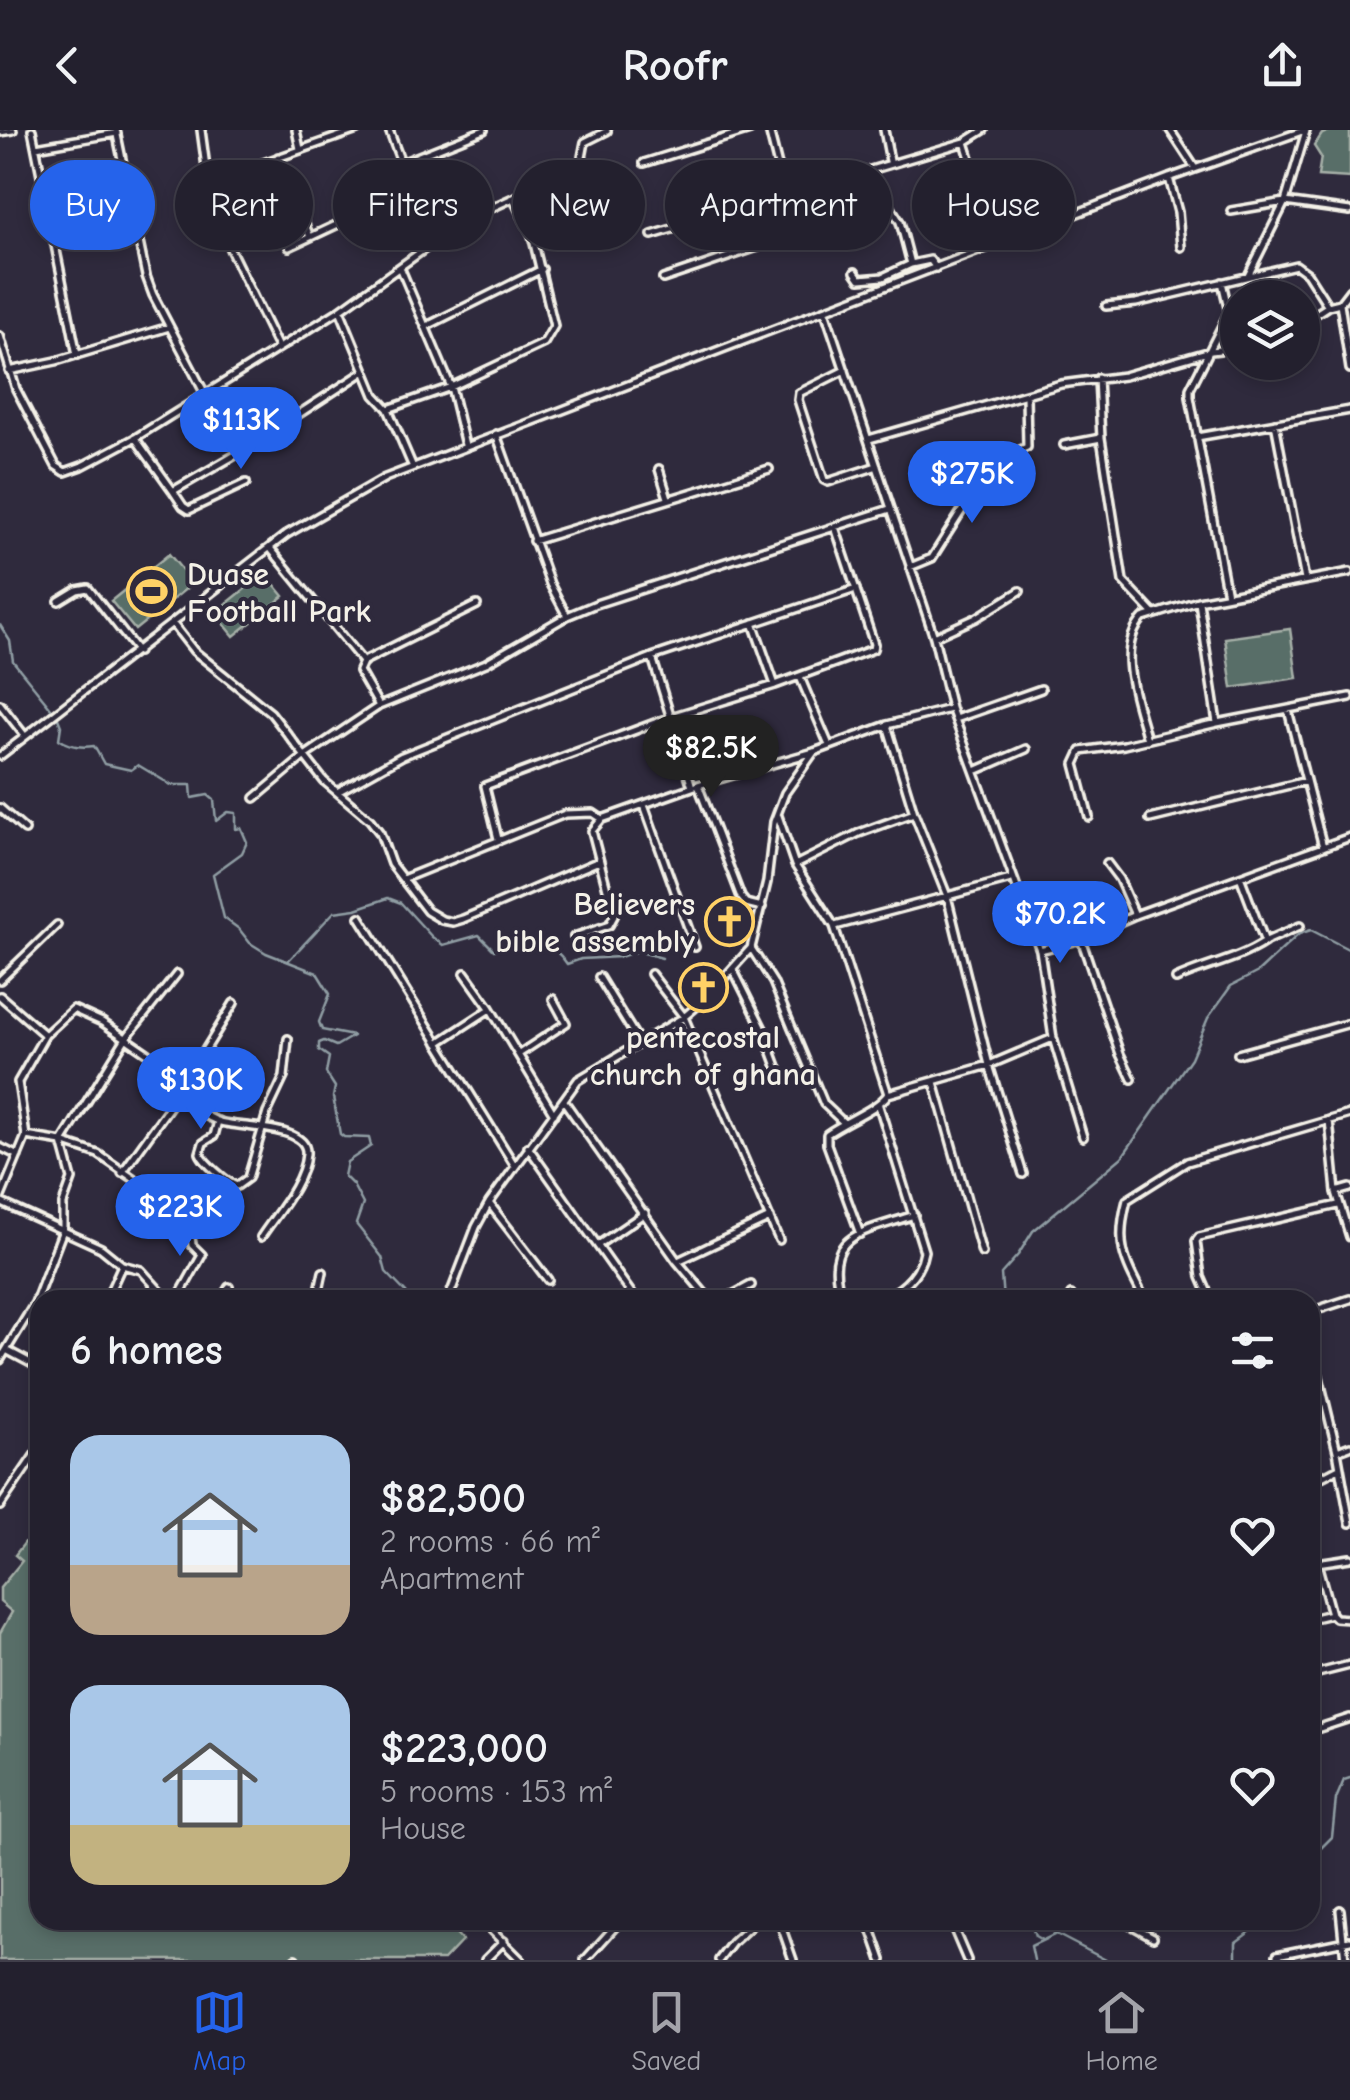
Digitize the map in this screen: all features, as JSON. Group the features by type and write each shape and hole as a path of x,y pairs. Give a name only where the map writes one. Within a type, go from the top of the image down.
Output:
{"street":[{"path":"0,132 13,130"},
{"path":"32,130 77,355"},
{"path":"201,130 205,160"},
{"path":"296,130 300,149"},
{"path":"270,160 358,130"},
{"path":"389,130 400,160"},
{"path":"461,130 463,139"},
{"path":"412,160 484,130"},
{"path":"645,163 750,130"},
{"path":"769,130 776,160"},
{"path":"884,130 890,160"},
{"path":"892,161 965,142 984,130"},
{"path":"1170,130 1195,168"},
{"path":"1075,214 1305,130"},
{"path":"1248,276 1284,202 1305,130"},
{"path":"36,146 117,131 146,276 205,394"},
{"path":"581,160 585,142 607,131"},
{"path":"965,142 970,160"},
{"path":"1168,178 1178,212 1181,247"},
{"path":"493,207 513,198"},
{"path":"1232,211 1284,202 1350,211"},
{"path":"663,279 888,204 900,222 912,264"},
{"path":"652,234 665,230"},
{"path":"231,250 278,347"},
{"path":"0,336 8,371 62,471 82,466 135,438 340,310 422,250"},
{"path":"388,409 451,388 549,338 554,326 537,250"},
{"path":"0,756 270,547 331,506 412,465 981,250"},
{"path":"855,272 860,279 884,277 930,260 936,268"},
{"path":"1231,280 1296,265 1307,273 1328,306"},
{"path":"400,267 451,388 465,445"},
{"path":"425,327 542,268"},
{"path":"884,277 889,287"},
{"path":"1106,306 1136,303 1220,282"},
{"path":"1320,311 1340,303 1350,290"},
{"path":"1340,303 1350,369"},
{"path":"340,310 375,395 388,409 412,465"},
{"path":"825,310 934,637 951,708 1040,950 1053,1038 1084,1137"},
{"path":"8,371 170,327"},
{"path":"1220,332 1190,388 1227,595"},
{"path":"869,439 1026,394 1146,371 1220,350"},
{"path":"174,491 366,370"},
{"path":"845,370 799,393 824,480 877,466"},
{"path":"1098,378 1101,438 1123,581 1154,614"},
{"path":"910,567 932,558 992,463 1027,447 1026,394"},
{"path":"1196,437 1350,410"},
{"path":"1275,423 1304,580"},
{"path":"496,434 550,584 567,616"},
{"path":"135,438 182,506 189,510 246,483"},
{"path":"1064,445 1101,438"},
{"path":"659,469 668,498"},
{"path":"534,541 769,469"},
{"path":"255,798 306,755 378,706 486,663 567,616 890,509"},
{"path":"498,839 485,786 671,717 775,686 873,649 835,528"},
{"path":"270,547 362,662"},
{"path":"1147,740 1129,668 1138,623 1198,600 1350,572"},
{"path":"60,602 77,590 88,588 138,652"},
{"path":"339,791 402,756 652,657 856,589"},
{"path":"934,637 976,618 1020,591"},
{"path":"1198,600 1217,723"},
{"path":"378,706 359,671 362,662 477,605"},
{"path":"753,623 775,686"},
{"path":"173,624 194,652 271,713 324,781 380,833 391,864 427,911 453,922 599,861"},
{"path":"652,657 695,786 742,897 746,903 762,907"},
{"path":"800,677 828,745"},
{"path":"955,719 1040,689"},
{"path":"1089,817 1076,757 1090,748 1147,740 1350,697"},
{"path":"0,704 26,736"},
{"path":"574,937 609,925 614,916 592,830 602,820 695,786 814,752 886,724 951,708"},
{"path":"1288,708 1324,847"},
{"path":"886,724 914,813 947,896 989,1065 1023,1174"},
{"path":"974,771 1026,749"},
{"path":"452,1290 489,1204 578,1080 684,1017 706,1000 751,948 777,814 793,779 814,752"},
{"path":"1150,819 1306,780"},
{"path":"644,805 694,947"},
{"path":"0,808 25,830"},
{"path":"404,878 565,814 594,813 602,820"},
{"path":"795,865 858,832 914,813"},
{"path":"777,814 795,865 834,926 888,1094"},
{"path":"1040,950 1082,939 1136,915 1350,837"},
{"path":"1107,863 1136,915"},
{"path":"834,926 1011,879"},
{"path":"1241,879 1265,942"},
{"path":"360,917 514,1166"},
{"path":"0,980 57,925"},
{"path":"1176,979 1225,962 1300,926"},
{"path":"1082,939 1132,1079"},
{"path":"751,948 773,982 824,1104 844,1123"},
{"path":"732,969 764,1031 782,1080"},
{"path":"464,973 520,1054 554,1114"},
{"path":"40,1290 62,1230 72,1178 62,1142 126,1038 176,974"},
{"path":"651,974 684,1017 779,1240"},
{"path":"599,977 639,1042"},
{"path":"0,996 45,1035"},
{"path":"520,1054 566,1023 553,998"},
{"path":"122,1172 187,1080 234,1003"},
{"path":"159,1290 141,1270 122,1265 101,1248 0,1201 26,1136 18,1082 45,1035 75,1008 187,1080"},
{"path":"438,1043 490,1008"},
{"path":"1238,1054 1350,1023"},
{"path":"860,1234 826,1138 844,1123 879,1106 888,1094 989,1065 1053,1038"},
{"path":"218,1121 214,1136 203,1142 200,1153 204,1162 234,1186 248,1178 262,1127 284,1077 288,1039"},
{"path":"934,1082 982,1253"},
{"path":"176,1096 218,1121 262,1127 301,1139 307,1151 301,1172 261,1237"},
{"path":"564,1101 702,1290"},
{"path":"879,1106 924,1251 922,1265 897,1290"},
{"path":"1141,1290 1124,1253 1120,1225 1127,1200 1187,1162 1350,1114"},
{"path":"1329,1120 1338,1206 1350,1238"},
{"path":"26,1136 98,1154 174,1208 201,1258 183,1290"},
{"path":"0,1147 18,1156"},
{"path":"528,1147 629,1290"},
{"path":"1336,1192 1350,1188"},
{"path":"489,1204 548,1280"},
{"path":"1206,1290 1201,1278 1196,1242 1199,1237 1338,1206"},
{"path":"598,1245 645,1213"},
{"path":"839,1290 834,1275 840,1248 860,1234 914,1216"},
{"path":"677,1261 770,1218"},
{"path":"111,1290 122,1265"},
{"path":"320,1290 323,1272"},
{"path":"742,1290 751,1285"},
{"path":"1320,1309 1350,1299"},
{"path":"0,1360 30,1309"},
{"path":"8,1351 30,1363"},
{"path":"1320,1381 1350,1522"},
{"path":"1337,1451 1350,1446"},
{"path":"0,1506 30,1461"},
{"path":"1320,1478 1339,1468"},
{"path":"1320,1562 1350,1558"},
{"path":"1320,1583 1331,1614 1350,1619"},
{"path":"1320,1617 1331,1614"},
{"path":"1320,1672 1350,1664"},
{"path":"1320,1728 1350,1718"},
{"path":"1340,1910 1347,1940 1346,1960"},
{"path":"492,1930 521,1960"},
{"path":"585,1960 610,1930"},
{"path":"719,1960 746,1930"},
{"path":"782,1930 793,1960"},
{"path":"872,1930 882,1960"},
{"path":"954,1930 967,1960"},
{"path":"1140,1930 1153,1937"},
{"path":"1277,1955 1347,1940"},
{"path":"485,1960 504,1941"}],"green space":[{"path":"1350,130 1350,178 1318,176 1321,157 1314,146 1322,134"},
{"name":"Duase Football Park","path":"169,554 193,583 135,630 111,601"},
{"path":"265,573 284,596 234,636 215,613"},
{"path":"1290,629 1297,678 1232,688 1225,638"},
{"path":"30,1536 30,1930 452,1930 462,1941 444,1960 0,1960 0,1633 12,1612 0,1602 0,1588 22,1561 15,1555"}],"waterway":[{"path":"0,625 10,641 13,661 51,708"},
{"path":"57,716 61,726 59,739 67,744 94,746 104,764 131,770 138,765 171,785 191,785 192,798 208,795 214,800 216,821 228,812 236,813 236,829 241,828 247,842 242,853 213,874 224,918 266,953 317,973 330,994 319,1022 322,1030 353,1036 336,1046 319,1043 319,1050 329,1057 326,1073 335,1087 333,1097 340,1134 369,1138 371,1146 347,1162 344,1176 363,1204 356,1224 382,1257 386,1272 403,1290"},
{"path":"288,961 334,912 388,898 401,903 443,945 479,935 494,950 525,943 543,944 567,964 637,951 662,958"},
{"path":"1002,1290 1001,1274 1033,1231 1122,1157 1191,1058 1208,1018 1231,986 1258,972 1299,934 1311,930 1350,950"},
{"path":"1320,1849 1332,1837 1336,1799 1344,1780 1350,1778"},
{"path":"1033,1930 1042,1940"},
{"path":"1236,1960 1236,1942 1252,1930"},
{"path":"1034,1960 1031,1946 1056,1934 1106,1960"}],"place":[{"name":"Duase Football Park","path":"152,592"},
{"name":"Believers bible assembly","path":"730,922"},
{"name":"pentecostal church of ghana","path":"703,987"}]}
